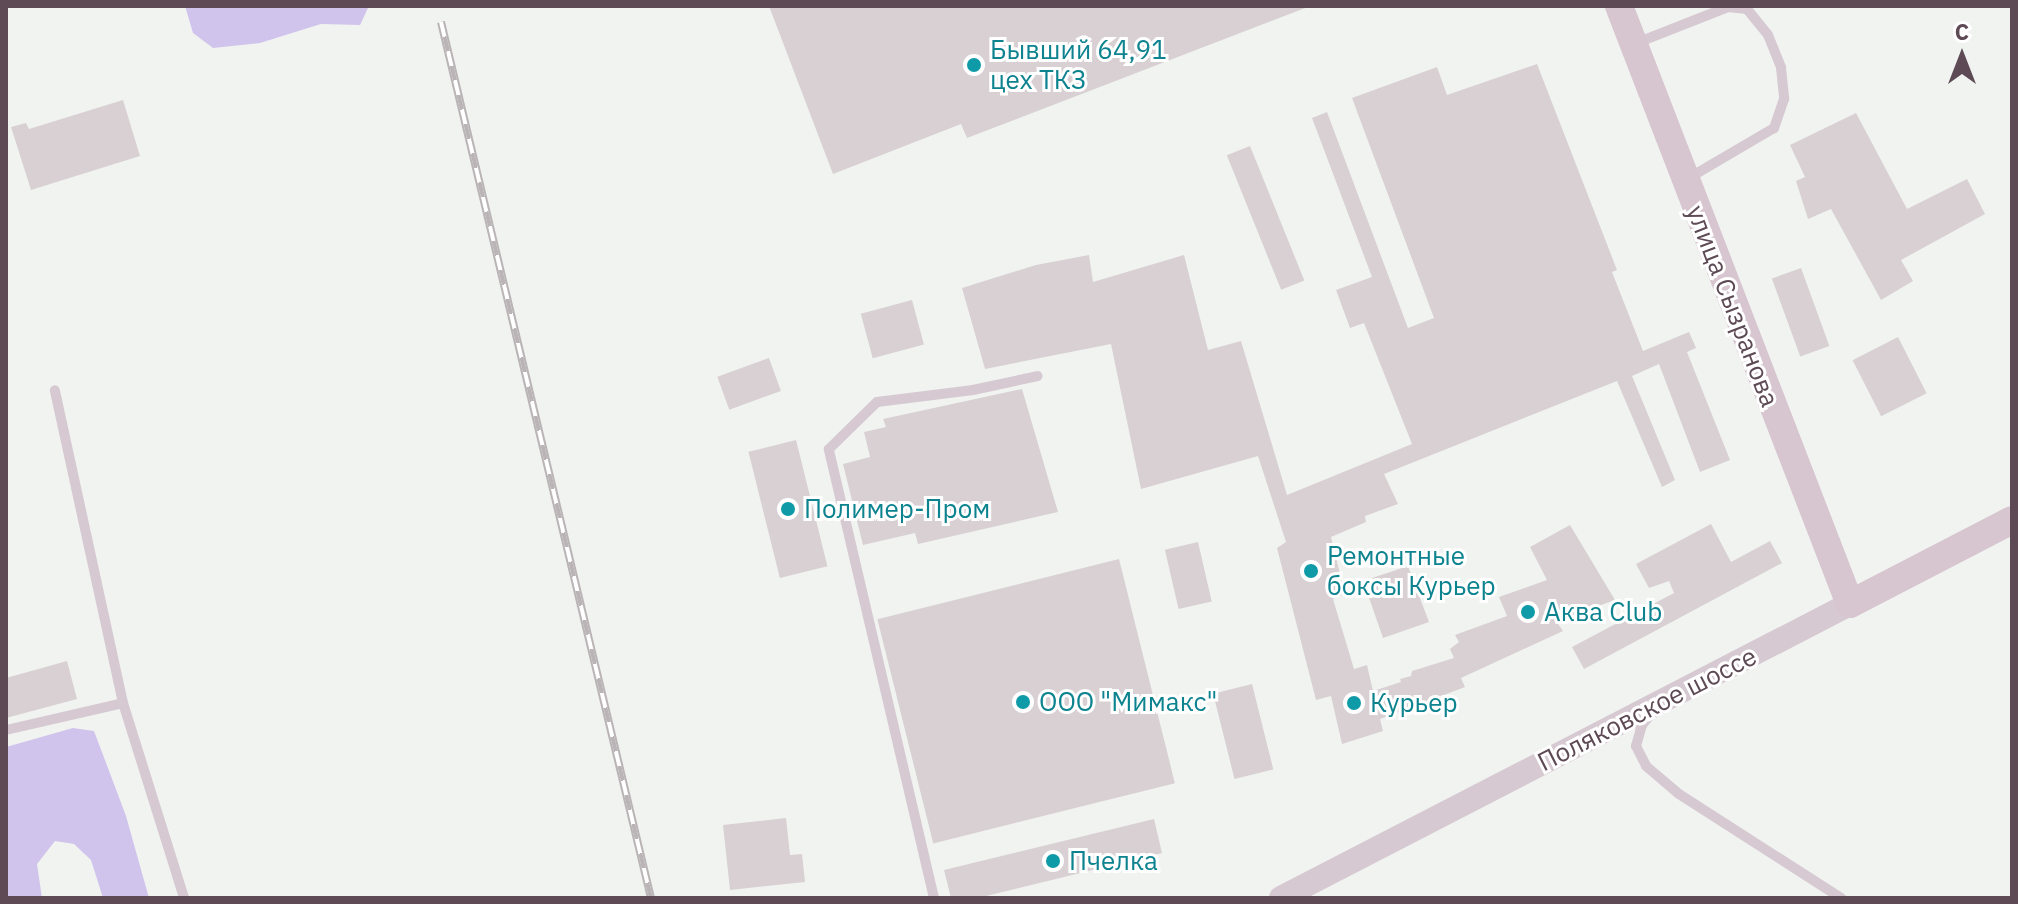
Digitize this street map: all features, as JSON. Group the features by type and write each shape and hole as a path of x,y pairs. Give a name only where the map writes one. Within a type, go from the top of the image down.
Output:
{"main road":[{"name":"улица Сызранова","path":"1619,6 1850,604"},
{"name":"Поляковское шоссе","path":"1850,604 2012,520"}],"street":[{"name":"Поляковское шоссе","path":"1281,898 1850,604"}],"lane":[{"path":"1634,44 1728,7 1747,9 1768,35 1781,68 1784,99 1774,128 1685,180"},
{"path":"934,898 829,449 877,402 973,390 1038,376"},
{"path":"55,390 123,703 184,898"},
{"path":"6,730 123,703"},
{"path":"1660,703 1642,725 1636,746 1646,766 1679,794 1841,898"}],"shaded area":[{"path":"185,6 369,6 360,25 321,24 260,43 213,48 193,33"},
{"path":"73,728 94,731 126,816 149,898 103,898 91,860 74,844 55,841 37,864 42,898 6,898 6,747"}],"building":[{"name":"Бывший 64,91 цех ТКЗ","path":"769,6 1308,7 967,138 961,124 833,174"},
{"path":"1537,64 1617,270 1612,272 1643,351 1689,332 1696,348 1687,352 1730,460 1700,472 1659,364 1632,376 1675,480 1662,487 1617,381 1384,474 1398,504 1365,516 1366,522 1331,537 1345,594 1333,599 1354,669 1367,665 1373,691 1401,682 1400,679 1411,676 1412,671 1454,658 1450,649 1459,642 1455,635 1507,616 1499,597 1547,580 1530,547 1570,525 1615,600 1556,621 1563,631 1461,678 1465,687 1380,719 1383,731 1342,744 1331,696 1316,700 1277,548 1286,542 1258,456 1141,489 1111,344 985,369 962,288 1036,265 1089,255 1093,282 1184,255 1208,350 1241,341 1287,495 1412,444 1364,323 1350,328 1336,290 1372,277 1312,118 1327,112 1408,328 1434,318 1352,98 1437,67 1447,95"},
{"path":"123,100 140,156 31,190 11,127 26,123 29,129"},
{"path":"1856,113 1907,209 1967,179 1985,214 1901,260 1913,281 1881,300 1831,209 1808,219 1796,181 1805,177 1790,145"},
{"path":"1250,146 1304,280 1281,290 1227,155"},
{"path":"1801,268 1829,346 1800,357 1772,279"},
{"path":"912,300 924,344 873,358 861,314"},
{"path":"1898,337 1927,393 1881,416 1853,360"},
{"path":"769,358 781,391 729,410 717,377"},
{"path":"1022,389 1058,512 918,544 915,533 863,545 843,464 870,457 864,432 886,427 883,419"},
{"name":"Полимер-Пром","path":"796,440 827,566 780,578 748,452"},
{"path":"1711,524 1731,562 1770,541 1782,563 1584,669 1572,647 1674,593 1669,581 1649,588 1636,564"},
{"path":"1198,542 1212,601 1179,609 1165,550"},
{"name":"ООО \"Мимакс\"","path":"1119,559 1175,783 933,843 877,619"},
{"path":"1408,566 1429,622 1383,638 1366,589 1375,585 1372,578"},
{"path":"67,661 77,699 6,718 6,678"},
{"path":"1252,684 1273,769 1234,779 1213,694"},
{"path":"786,818 790,855 802,854 805,882 730,890 723,825"},
{"name":"Пчелка","path":"1154,819 1162,853 978,898 951,898 944,870"}],"railway":[{"path":"441,22 651,898"}],"place":[{"name":"Бывший 64,91 цех ТКЗ","path":"974,65"},
{"name":"Полимер-Пром","path":"788,509"},
{"name":"Ремонтные боксы Курьер","path":"1311,571"},
{"name":"Аква Club","path":"1528,612"},
{"name":"ООО \"Мимакс\"","path":"1023,702"},
{"name":"Курьер","path":"1354,703"},
{"name":"Пчелка","path":"1053,861"}]}
